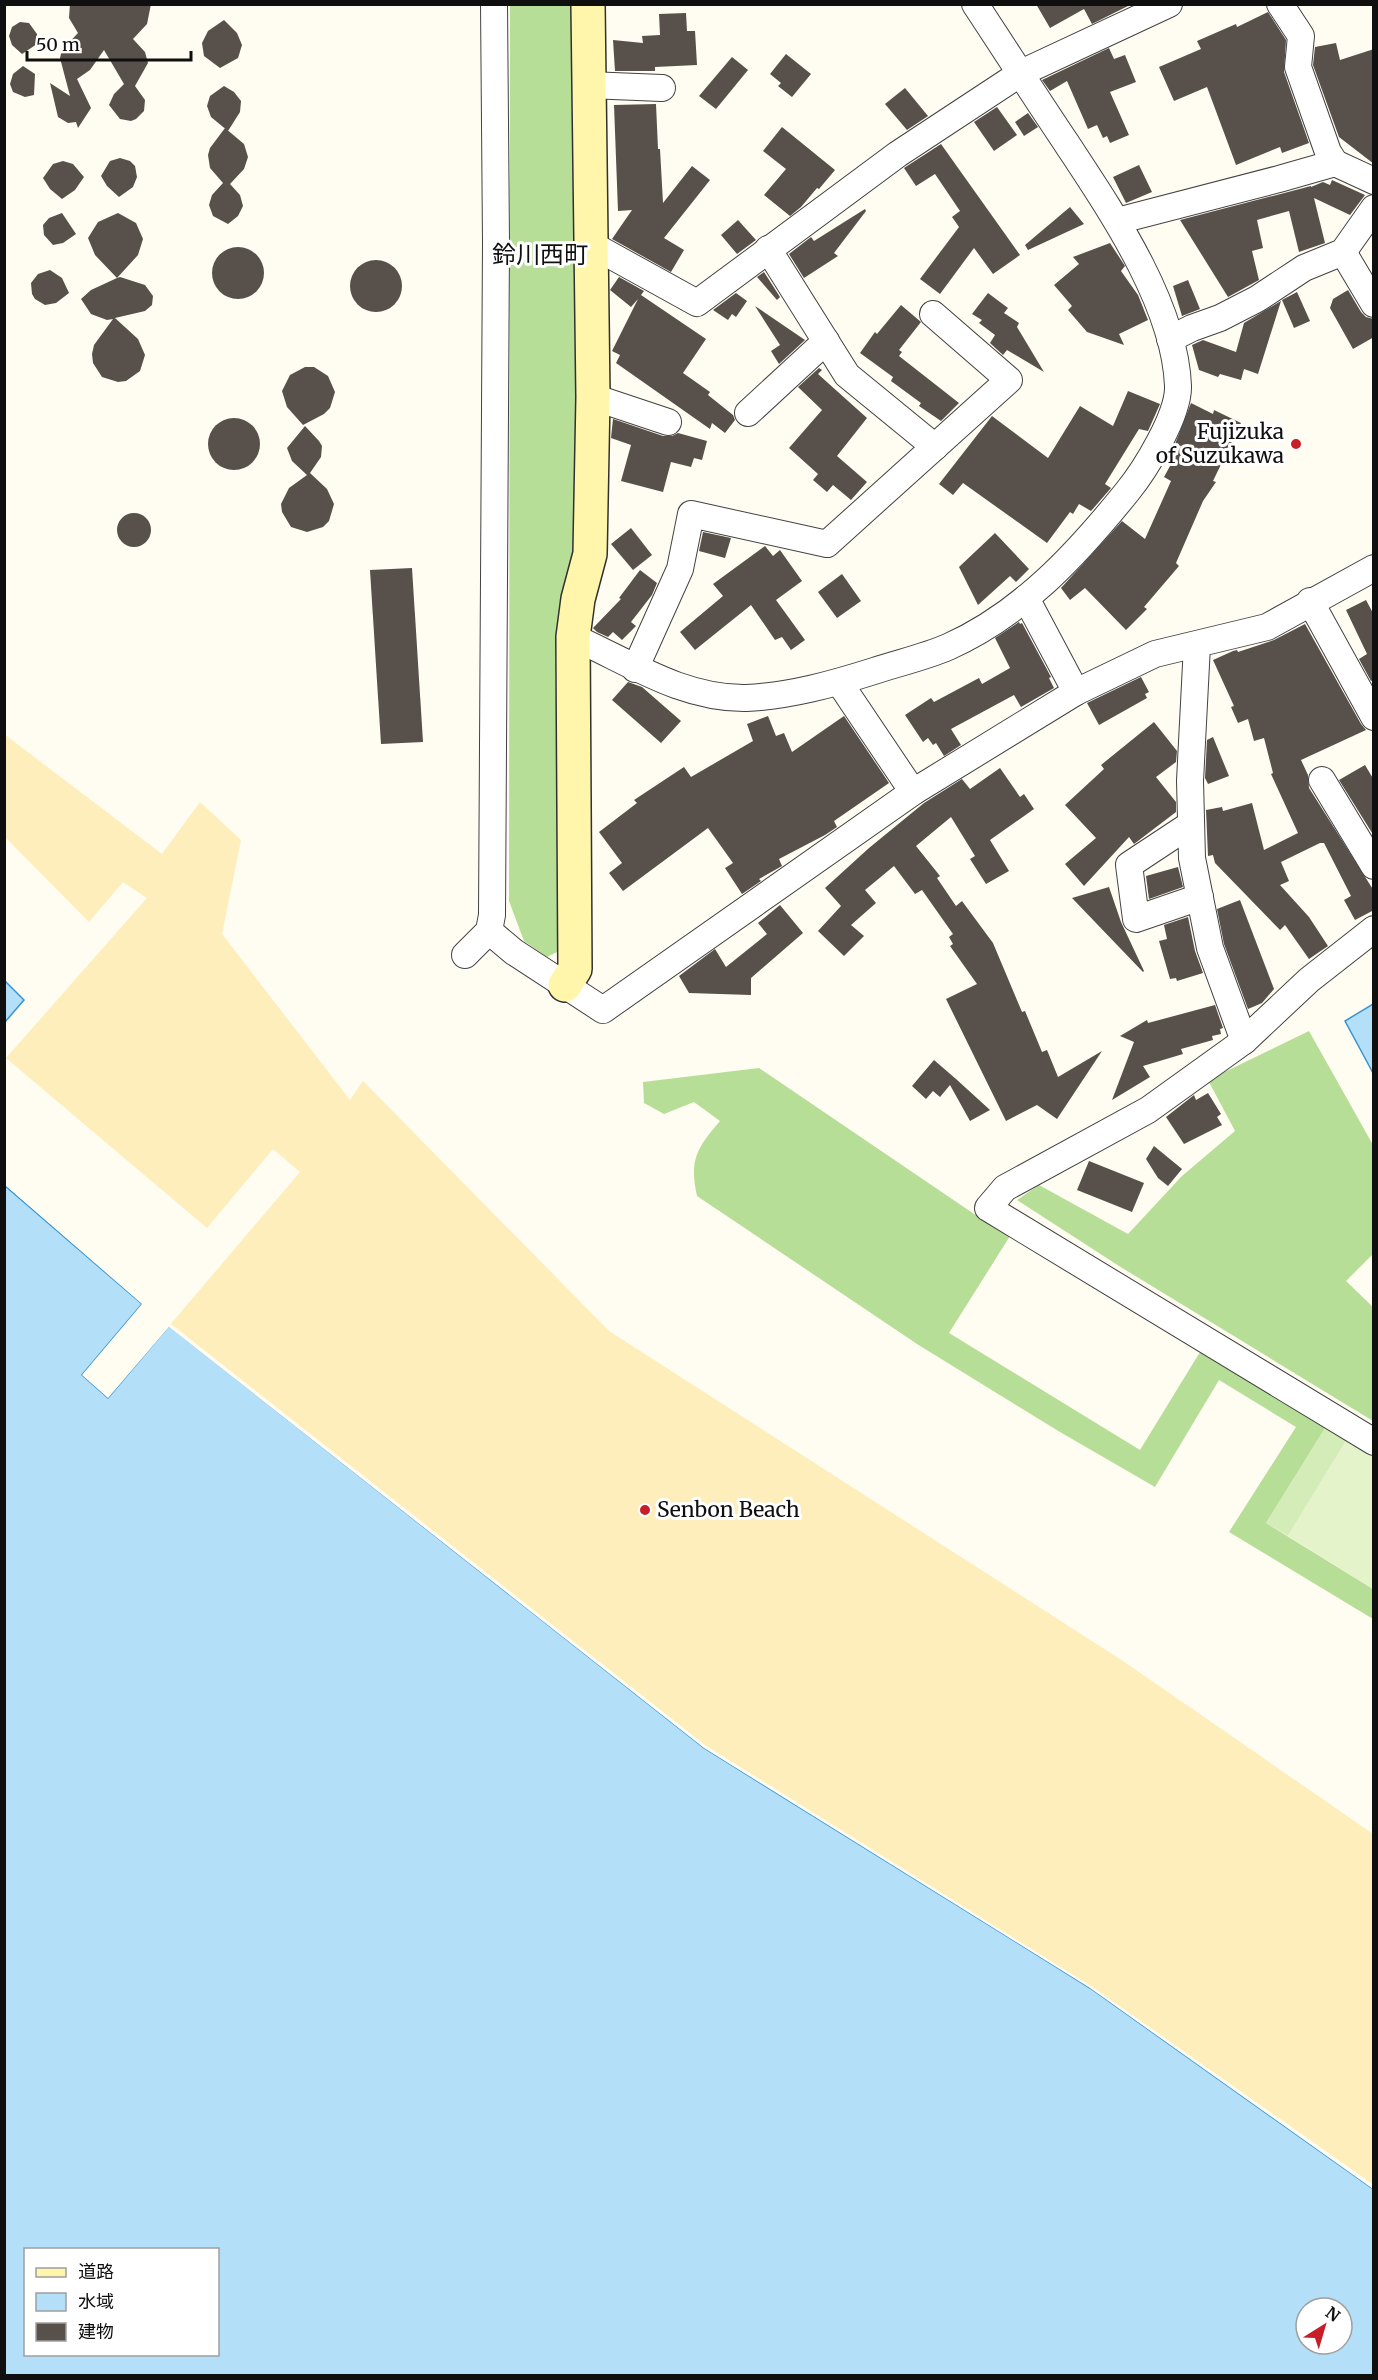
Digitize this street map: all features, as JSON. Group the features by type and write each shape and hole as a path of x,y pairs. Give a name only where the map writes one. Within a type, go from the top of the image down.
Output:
{"street":[{"path":"465,955 489,931 492,915 495,447 494,4"},
{"path":"565,985 575,969 573,637 578,599 590,554 592,245 588,4"},
{"path":"573,637 635,669 702,694 746,698 807,690 839,682 948,647 1011,611 1073,557 1142,473 1168,423 1178,388 1170,339 1149,282 1118,221 975,4"},
{"path":"592,245 697,303 898,154 1021,73 1169,4"},
{"path":"1280,4 1301,36 1298,67 1328,152 1335,163 1374,182"},
{"path":"588,85 662,88"},
{"path":"1118,221 1279,180 1335,163"},
{"path":"1170,339 1220,318 1257,299 1304,268 1343,252 1374,208"},
{"path":"768,249 847,375 935,447"},
{"path":"1343,252 1374,304"},
{"path":"635,669 680,569 691,514 826,544 1009,380 933,314"},
{"path":"748,413 826,341"},
{"path":"592,397 668,422"},
{"path":"489,931 514,952 603,1010 913,792 1076,692 1155,654 1268,627 1374,568"},
{"path":"1026,598 1076,692"},
{"path":"1310,602 1374,717"},
{"path":"1197,645 1190,781 1192,858 1210,948 1244,1041"},
{"path":"839,682 913,792"},
{"path":"1322,780 1374,866"},
{"path":"1191,824 1129,865 1136,919 1200,897"},
{"path":"1374,929 1309,980 1244,1041 1148,1110 1005,1188 988,1208 1374,1442"}],"green space":[{"path":"510,5 573,5 576,548 561,601 555,649 561,950 547,957 524,941 509,901"},
{"path":"1309,1031 1373,1145 1373,1254 1346,1281 1373,1307 1373,1421 1119,1266 1017,1200 1039,1185 1128,1234 1182,1176 1235,1131 1208,1080"},
{"path":"759,1068 1010,1236 949,1333 1140,1450 1200,1352 1325,1428 1266,1523 1373,1589 1373,1619 1229,1532 1296,1427 1219,1380 1155,1487 917,1344 697,1196 694,1173 697,1155 720,1121 694,1102 664,1114 644,1103 643,1082"},
{"path":"1325,1428 1346,1441 1288,1536 1266,1523"},
{"path":"1346,1441 1373,1457 1373,1589 1288,1536"}],"sand":[{"name":"Senbon Beach","path":"4,734 162,854 200,802 241,840 222,934 350,1100 363,1081 609,1331 1123,1661 1373,1834 1373,2189 704,1748 169,1326 300,1172 273,1149 207,1228 6,1058 147,898 123,882 89,922 5,837"}],"water":[{"path":"5,981 24,1000 5,1022"},
{"path":"1373,1004 1373,1073 1345,1021"},
{"path":"4,1185 142,1304 82,1375 108,1398 169,1326 704,1748 1090,1988 1373,2189 1373,2375 5,2375"}],"pier":[{"path":"4,1182 145,1303 86,1375 108,1394 167,1325 171,1324 705,1745 1091,1986 1374,2185 1373,2189 1090,1988 704,1748 169,1327 108,1398 82,1375 142,1304"}],"building":[{"path":"70,4 151,4 147,24 133,39 145,52 148,63 135,86 145,100 144,111 136,119 131,121 120,119 109,105 114,94 124,84 104,50 90,70 77,79 91,108 78,128 76,122 68,123 58,117 50,83 70,96 60,58 62,50 78,33 69,18"},
{"path":"1036,4 1132,4 1092,24 1084,9 1050,28"},
{"path":"1268,12 1286,40 1284,72 1309,143 1282,153 1280,147 1236,165 1207,87 1174,101 1159,67 1201,49 1197,41 1236,24 1237,27"},
{"path":"686,13 687,31 695,31 697,65 655,67 655,71 615,71 613,40 643,43 642,36 660,35 659,14"},
{"path":"224,20 237,33 242,45 238,58 220,68 204,56 202,43 208,31"},
{"path":"20,22 29,23 37,34 37,44 22,54 12,45 9,36 12,27"},
{"path":"1336,43 1340,60 1374,49 1374,164 1339,137 1313,65 1315,47"},
{"path":"1109,48 1114,59 1125,55 1136,82 1110,92 1129,135 1110,143 1107,136 1103,138 1097,125 1088,129 1067,81 1050,91 1042,80"},
{"path":"786,54 811,74 792,97 778,86 781,83 770,74"},
{"path":"732,57 748,70 716,109 699,96"},
{"path":"23,66 35,74 34,95 25,97 13,92 10,84 13,74"},
{"path":"224,86 234,92 241,101 240,112 228,131 211,117 207,106 210,96"},
{"path":"905,88 928,116 907,130 885,104"},
{"path":"656,104 663,203 692,166 710,180 664,238 684,250 671,272 612,239 632,210 618,211 614,105"},
{"path":"997,107 1017,135 994,151 974,122"},
{"path":"1028,113 1038,127 1024,136 1015,122"},
{"path":"782,127 835,170 819,189 817,188 790,216 764,195 786,169 763,151"},
{"path":"225,128 244,144 248,157 244,169 230,184 240,195 243,206 238,216 228,224 213,216 209,205 212,195 223,183 210,168 208,155 210,148"},
{"path":"941,144 1020,255 993,274 974,248 940,294 920,279 959,227 952,217 960,211 935,174 916,186 904,168"},
{"path":"120,158 130,161 135,166 137,177 133,187 119,197 107,186 101,176 110,161"},
{"path":"63,161 73,164 84,177 75,190 62,199 50,189 43,178 53,164"},
{"path":"1139,165 1152,192 1126,203 1113,177"},
{"path":"1332,180 1365,195 1350,215 1314,198 1325,243 1299,252 1289,211 1257,220 1263,248 1252,251 1259,280 1228,297 1180,220 1323,182 1330,185"},
{"path":"1070,207 1084,224 1028,250 1025,245"},
{"path":"865,209 866,211 834,253 838,256 804,278 789,254 811,237 814,241"},
{"path":"62,213 76,234 63,243 53,245 44,235 43,225 49,218"},
{"path":"118,213 136,223 143,239 138,255 117,278 95,255 88,238 98,222"},
{"path":"738,220 756,240 737,254 721,235"},
{"path":"1110,243 1125,266 1121,271 1138,295 1148,320 1119,334 1124,345 1087,332 1068,310 1072,306 1054,285 1079,264 1073,257"},
{"path":"238,247 252,251 260,259 264,273 260,287 252,295 238,299 224,295 216,287 212,273 216,259 224,251"},
{"path":"376,260 390,264 398,272 402,286 398,300 390,308 376,312 362,308 354,300 350,286 354,272 362,264"},
{"path":"50,270 62,278 69,293 56,303 45,305 35,299 31,283 38,274"},
{"path":"764,272 780,297 777,300 757,277"},
{"path":"120,277 145,285 153,296 152,305 145,311 115,318 138,339 145,355 140,371 126,381 118,382 102,377 93,363 92,354 94,345 113,319 107,320 91,314 81,299 91,290"},
{"path":"619,277 644,291 641,295 706,339 683,373 710,392 708,395 733,415 735,420 725,433 712,423 710,429 616,363 620,355 612,351 638,299 631,307 610,290"},
{"path":"1188,280 1200,309 1182,316 1173,286"},
{"path":"1348,290 1361,312 1366,317 1374,319 1374,337 1353,349 1330,308 1333,299"},
{"path":"1297,292 1310,321 1294,328 1282,300"},
{"path":"736,293 747,301 736,317 732,314 728,320 713,310"},
{"path":"988,293 1008,308 1004,313 1019,323 1017,327 1044,372 1007,350 1003,355 990,343 995,335 979,323 982,320 972,314"},
{"path":"1281,301 1258,374 1244,369 1241,380 1220,374 1218,377 1199,370 1192,345 1203,340 1236,352 1244,323"},
{"path":"901,305 921,322 899,350 902,352 899,356 959,403 941,421 919,406 921,403 891,381 893,377 860,353 875,332 877,334"},
{"path":"755,306 805,340 779,364 771,351 780,345"},
{"path":"305,367 314,367 328,376 335,392 330,408 324,414 303,425 287,407 282,391 290,375"},
{"path":"819,368 822,370 818,374 867,418 837,456 867,482 851,500 833,485 827,492 813,480 818,474 789,448 822,410 798,387"},
{"path":"1128,391 1160,404 1148,431 1139,429 1105,484 1111,488 1091,511 1079,504 1073,514 1070,512 1047,543 963,483 953,495 939,484 992,416 1048,458 1080,406 1113,426"},
{"path":"1191,403 1213,414 1214,410 1241,423 1213,481 1216,482 1203,501 1176,563 1179,566 1144,607 1147,609 1126,630 1085,588 1070,600 1061,588 1122,521 1145,539 1171,481 1164,477 1181,446 1175,444"},
{"path":"234,418 248,422 256,430 260,444 256,458 248,466 234,470 220,466 212,458 208,444 212,430 220,422"},
{"path":"613,419 663,436 678,433 707,441 702,460 694,458 691,467 671,462 663,492 621,481 631,445 611,438"},
{"path":"305,426 322,446 321,457 310,473 327,489 334,504 329,521 323,527 307,532 291,527 282,512 281,504 289,488 307,475 292,461 287,448"},
{"path":"134,513 146,518 151,530 146,542 134,547 122,542 117,530 122,518"},
{"path":"631,528 652,555 633,570 611,544"},
{"path":"703,532 731,538 725,558 699,551"},
{"path":"995,533 1029,569 1016,582 1010,576 978,605 959,567"},
{"path":"765,546 773,556 780,550 802,581 776,600 805,640 791,650 782,637 775,640 751,605 695,650 680,632 723,596 713,584"},
{"path":"412,568 423,742 381,744 370,570"},
{"path":"640,570 657,583 652,595 631,622 636,626 622,640 613,632 608,637 597,632 593,628 621,599 619,598"},
{"path":"842,574 861,601 837,618 818,592"},
{"path":"1366,600 1374,615 1374,680 1371,681 1359,659 1367,654 1346,610"},
{"path":"1019,622 1022,623 1051,677 1049,678 1054,688 1021,707 1014,695 951,729 961,745 944,756 936,743 933,745 928,738 923,742 905,715 931,698 934,702 979,678 982,684 1010,668 995,638"},
{"path":"1305,624 1366,730 1301,760 1308,775 1309,788 1374,891 1374,910 1355,920 1344,900 1351,896 1324,843 1281,862 1289,881 1280,885 1309,917 1328,946 1309,959 1285,925 1280,930 1215,863 1213,855 1208,856 1206,810 1222,807 1223,811 1252,803 1264,850 1298,833 1271,774 1273,773 1264,738 1254,741 1248,719 1238,723 1231,707 1234,706 1213,660 1233,651 1238,652 1274,640"},
{"path":"1141,677 1149,692 1145,694 1147,698 1099,725 1087,703"},
{"path":"628,682 642,687 681,721 661,743 612,700"},
{"path":"768,716 776,736 784,733 792,752 844,716 889,783 834,821 837,827 779,859 782,866 759,879 761,881 742,894 725,868 733,863 708,828 623,891 609,873 622,863 599,832 637,803 634,800 684,767 691,777 753,741 747,724"},
{"path":"1154,722 1177,751 1176,762 1156,777 1176,802 1176,812 1134,844 1129,837 1084,886 1065,864 1096,838 1065,805 1104,769 1101,765"},
{"path":"1213,737 1229,776 1208,784 1205,778 1207,740"},
{"path":"1365,765 1374,780 1374,836 1339,780"},
{"path":"1000,768 1020,797 1024,794 1034,809 990,840 1009,871 986,884 970,859 975,856 951,817 916,846 940,876 937,878 956,906 962,901 993,943 1022,1012 1025,1011 1042,1052 1047,1050 1058,1077 1102,1051 1057,1119 1037,1105 1006,1121 946,999 977,984 950,946 953,944 949,937 953,934 922,890 915,894 894,866 865,890 876,903 851,925 864,936 844,956 818,931 841,906 825,888 869,848 924,803 962,779 970,789"},
{"path":"1178,867 1183,887 1149,899 1146,876"},
{"path":"1109,887 1121,922 1143,972 1072,898"},
{"path":"1240,900 1274,989 1262,1003 1248,1009 1224,944 1217,909"},
{"path":"780,905 803,933 751,978 751,995 689,993 679,976 715,949 726,967 767,934 758,923"},
{"path":"1188,917 1195,951 1203,973 1177,981 1176,978 1170,979 1159,941 1167,939 1164,925"},
{"path":"1215,1005 1223,1028 1220,1029 1221,1034 1212,1036 1213,1040 1181,1049 1183,1054 1143,1066 1150,1077 1112,1100 1134,1042 1120,1036 1147,1020 1148,1023"},
{"path":"934,1060 990,1110 970,1121 950,1085 940,1097 933,1091 926,1099 912,1086"},
{"path":"1208,1093 1221,1114 1217,1117 1222,1125 1184,1144 1166,1117 1194,1095 1196,1100"},
{"path":"1154,1146 1182,1169 1168,1186 1158,1178 1146,1159"},
{"path":"1089,1161 1144,1183 1132,1212 1077,1190"}],"place":[{"name":"Fujizuka of Suzukawa","path":"1296,444"},
{"name":"Senbon Beach","path":"645,1510"}],"district":[{"name":"鈴川西町","path":"540,255"}]}
